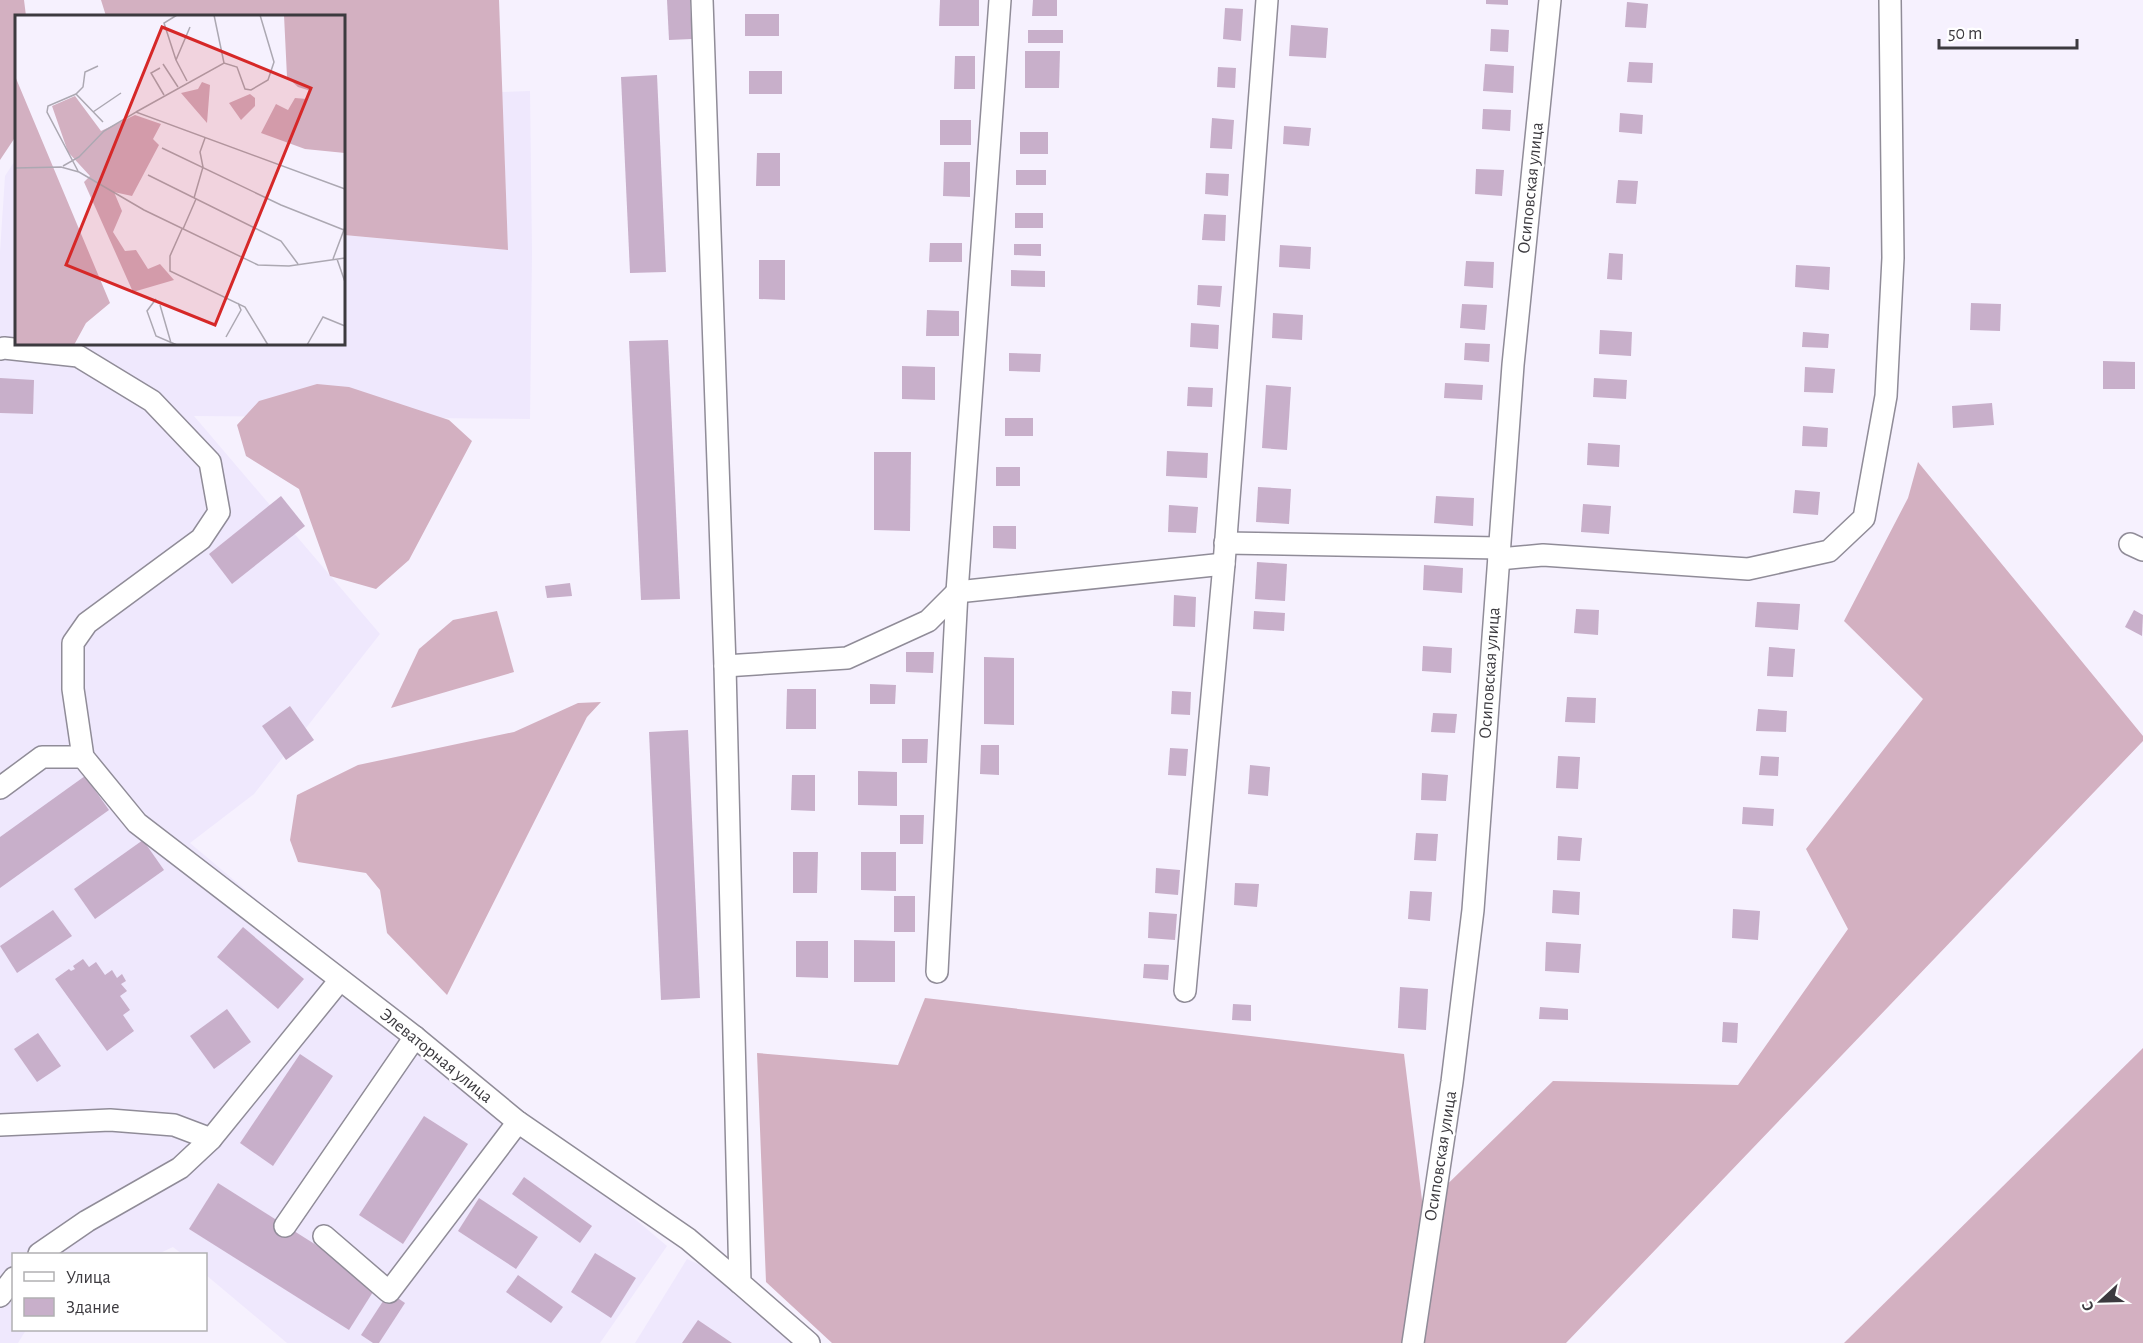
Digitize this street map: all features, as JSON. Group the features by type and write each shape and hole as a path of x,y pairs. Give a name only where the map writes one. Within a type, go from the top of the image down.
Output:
{"street":[{"path":"702,0 725,666 740,1283"},
{"path":"937,972 957,592 999,0"},
{"path":"1185,991 1224,564 1267,0"},
{"name":"Осиповская улица","path":"1413,1343 1452,1082 1473,910 1513,366 1550,0"},
{"path":"1225,543 1543,555 1748,569 1829,551 1864,518 1886,396 1893,258 1890,0"},
{"path":"0,349 78,356 152,401 210,462 219,512 201,539 87,623 73,643 74,689 83,757 42,757 0,788"},
{"path":"725,666 847,658 928,621 957,592 1224,564"},
{"name":"Элеваторная улица","path":"83,757 137,823 415,1037 518,1122 688,1239 809,1343"},
{"path":"40,1253 87,1221 180,1168 211,1139 340,980"},
{"path":"285,1226 415,1037"},
{"path":"0,1125 110,1120 174,1125 211,1139"},
{"path":"324,1236 388,1292 518,1122"},
{"path":"0,1296 12,1281"}],"shaded area":[{"path":"0,0 24,0 26,15 15,15 15,138 0,160"},
{"path":"101,0 499,0 508,250 345,235 345,15 106,15"},
{"path":"530,91 532,253 530,419 194,416 380,634 254,794 190,843 667,1246 600,1343 287,1343 207,1276 207,1253 181,1253 173,1247 160,1253 12,1253 12,1331 25,1331 18,1343 0,1343 0,252 5,176 15,161 15,345 345,345 345,235 508,250 502,92"},
{"path":"317,384 349,387 449,420 472,441 409,560 376,589 330,576 299,489 246,456 237,425 259,401"},
{"path":"1918,462 2143,736 2143,741 1566,1343 832,1343 766,1282 757,1053 898,1065 925,998 1404,1054 1423,1208 1553,1081 1738,1085 1848,929 1806,849 1923,699 1844,621 1908,498"},
{"path":"497,611 514,672 391,708 419,649 453,620"},
{"path":"601,702 587,717 447,995 387,933 380,890 366,873 298,862 290,840 297,795 358,765 514,732 578,703"},
{"path":"2143,1048 2143,1343 1844,1343"},
{"path":"687,1259 740,1283 803,1343 635,1343"}],"building":[{"path":"667,0 690,0 692,39 669,40"},
{"path":"940,0 979,0 979,26 939,26"},
{"path":"1033,0 1057,0 1057,16 1032,16"},
{"path":"1486,0 1508,0 1508,5 1486,4"},
{"path":"1627,2 1648,4 1646,28 1625,27"},
{"path":"1225,8 1243,9 1241,41 1223,39"},
{"path":"745,14 779,14 779,36 745,36"},
{"path":"1291,25 1328,28 1326,58 1289,56"},
{"path":"1491,29 1509,30 1508,52 1490,51"},
{"path":"1028,30 1063,30 1063,43 1028,43"},
{"path":"1025,51 1060,51 1059,88 1025,88"},
{"path":"955,56 975,56 975,89 954,89"},
{"path":"1629,62 1653,63 1652,83 1627,82"},
{"path":"1485,64 1514,66 1513,93 1483,91"},
{"path":"1218,67 1236,68 1235,88 1217,87"},
{"path":"749,71 782,71 782,94 749,94"},
{"path":"657,75 666,272 630,273 621,77"},
{"path":"1483,109 1511,110 1510,131 1482,129"},
{"path":"1620,113 1643,115 1642,134 1619,132"},
{"path":"1212,118 1234,120 1232,149 1210,148"},
{"path":"940,120 971,120 971,145 940,145"},
{"path":"1284,126 1311,128 1309,146 1283,144"},
{"path":"1020,132 1048,132 1048,154 1020,154"},
{"path":"757,153 780,153 780,186 756,186"},
{"path":"944,162 970,162 970,197 943,196"},
{"path":"1476,169 1504,170 1502,196 1475,194"},
{"path":"1016,170 1046,170 1046,185 1016,185"},
{"path":"1206,173 1229,174 1228,196 1205,194"},
{"path":"1618,180 1638,181 1636,204 1616,203"},
{"path":"1015,213 1043,213 1043,228 1015,228"},
{"path":"1204,214 1226,215 1225,241 1202,240"},
{"path":"930,243 962,243 962,262 929,262"},
{"path":"1014,244 1041,244 1041,256 1014,255"},
{"path":"1280,245 1311,247 1310,269 1279,267"},
{"path":"1609,253 1623,254 1622,280 1607,279"},
{"path":"759,260 785,260 785,300 759,299"},
{"path":"1466,261 1494,262 1493,288 1464,286"},
{"path":"1796,265 1830,267 1829,290 1795,287"},
{"path":"1011,270 1045,271 1045,287 1011,286"},
{"path":"1198,285 1222,286 1220,307 1197,305"},
{"path":"1971,303 2001,304 2000,331 1970,330"},
{"path":"1462,304 1487,305 1485,330 1460,328"},
{"path":"927,310 959,311 959,336 926,336"},
{"path":"1273,313 1303,315 1302,340 1272,338"},
{"path":"1191,323 1219,325 1218,349 1190,347"},
{"path":"1600,330 1632,332 1631,356 1599,354"},
{"path":"1803,332 1829,334 1828,348 1802,347"},
{"path":"668,340 680,599 641,600 629,341"},
{"path":"1465,343 1490,344 1489,362 1464,360"},
{"path":"1009,353 1041,354 1040,372 1009,371"},
{"path":"2103,361 2135,362 2135,389 2103,389"},
{"path":"902,366 935,367 935,400 902,399"},
{"path":"1805,367 1835,369 1833,393 1804,392"},
{"path":"0,378 34,380 33,414 0,413"},
{"path":"1594,378 1627,380 1626,399 1593,397"},
{"path":"1445,383 1483,385 1482,400 1444,398"},
{"path":"1266,385 1291,387 1287,450 1262,448"},
{"path":"1188,387 1213,388 1212,407 1187,406"},
{"path":"1992,403 1994,425 1953,428 1952,406"},
{"path":"1005,418 1033,418 1033,436 1005,436"},
{"path":"1803,426 1828,428 1827,447 1802,446"},
{"path":"1588,443 1620,445 1619,467 1587,465"},
{"path":"1167,451 1208,453 1207,478 1166,476"},
{"path":"874,452 911,452 910,531 874,530"},
{"path":"996,467 1020,467 1020,486 996,486"},
{"path":"1258,487 1291,489 1289,524 1256,522"},
{"path":"1795,490 1820,492 1818,515 1793,513"},
{"path":"281,496 305,526 232,584 209,554"},
{"path":"1436,496 1474,498 1473,526 1434,523"},
{"path":"1583,504 1611,506 1609,534 1581,532"},
{"path":"1169,505 1198,507 1196,533 1168,532"},
{"path":"993,526 1016,526 1016,549 993,548"},
{"path":"1257,562 1287,564 1285,601 1255,599"},
{"path":"1424,565 1463,568 1462,593 1423,590"},
{"path":"570,583 572,596 547,598 545,586"},
{"path":"1174,595 1196,597 1195,627 1173,626"},
{"path":"1757,602 1800,604 1798,630 1755,627"},
{"path":"1576,609 1599,610 1598,635 1574,633"},
{"path":"2134,610 2143,615 2142,636 2125,627"},
{"path":"1254,611 1285,613 1284,631 1253,629"},
{"path":"1423,646 1452,648 1451,673 1422,671"},
{"path":"1769,647 1795,649 1793,677 1767,676"},
{"path":"906,652 934,652 933,673 906,672"},
{"path":"984,657 1014,658 1014,725 984,724"},
{"path":"870,684 896,685 895,704 870,704"},
{"path":"787,689 816,689 816,729 786,729"},
{"path":"1172,691 1191,692 1190,715 1171,714"},
{"path":"1567,697 1596,698 1595,723 1565,722"},
{"path":"290,706 314,740 286,760 262,726"},
{"path":"1758,709 1787,711 1786,732 1756,731"},
{"path":"1433,713 1457,714 1455,733 1431,732"},
{"path":"688,730 700,998 661,1000 649,732"},
{"path":"902,739 928,739 927,763 902,763"},
{"path":"981,745 999,745 999,775 980,774"},
{"path":"1170,748 1188,749 1186,776 1168,775"},
{"path":"1558,756 1580,757 1578,789 1556,788"},
{"path":"1761,756 1779,757 1778,776 1759,775"},
{"path":"1250,765 1270,767 1268,796 1248,794"},
{"path":"858,771 897,772 897,806 858,805"},
{"path":"1422,773 1448,775 1446,801 1421,800"},
{"path":"792,775 815,775 815,811 791,810"},
{"path":"85,776 109,810 0,888 0,837"},
{"path":"1743,807 1774,809 1773,826 1742,824"},
{"path":"900,815 924,815 923,844 900,844"},
{"path":"1416,833 1438,834 1436,861 1414,860"},
{"path":"1558,836 1582,838 1580,861 1557,860"},
{"path":"143,840 164,870 95,919 74,889"},
{"path":"793,852 818,852 817,893 793,893"},
{"path":"861,852 896,852 896,891 861,890"},
{"path":"1156,868 1180,870 1178,895 1155,893"},
{"path":"1235,883 1259,884 1257,907 1234,905"},
{"path":"1553,890 1580,892 1579,915 1552,913"},
{"path":"1410,891 1432,892 1430,921 1408,919"},
{"path":"894,896 915,896 915,932 894,932"},
{"path":"1733,909 1760,911 1758,940 1732,938"},
{"path":"53,910 72,936 17,973 0,946"},
{"path":"1149,912 1177,914 1175,940 1148,938"},
{"path":"243,927 304,979 278,1009 217,957"},
{"path":"854,940 895,941 895,982 854,982"},
{"path":"796,941 828,941 828,978 796,977"},
{"path":"1546,942 1581,944 1579,973 1545,971"},
{"path":"83,959 89,967 96,962 105,975 112,970 117,978 122,974 126,981 121,984 127,991 120,996 130,1010 123,1015 134,1031 107,1051 55,979 69,969 71,971 75,969 73,966"},
{"path":"1144,964 1169,965 1168,980 1143,978"},
{"path":"1400,987 1428,989 1426,1030 1398,1028"},
{"path":"1233,1004 1251,1005 1251,1021 1232,1020"},
{"path":"1540,1007 1568,1009 1568,1020 1539,1019"},
{"path":"227,1009 251,1042 214,1069 190,1036"},
{"path":"1723,1022 1738,1023 1737,1043 1722,1042"},
{"path":"38,1033 61,1066 37,1082 14,1049"},
{"path":"300,1054 333,1076 273,1166 240,1143"},
{"path":"424,1116 468,1144 403,1244 359,1215"},
{"path":"524,1177 592,1226 580,1243 512,1194"},
{"path":"218,1183 378,1284 349,1330 189,1229"},
{"path":"479,1198 538,1237 516,1269 458,1231"},
{"path":"595,1253 636,1278 611,1318 571,1292"},
{"path":"518,1275 563,1307 551,1323 506,1292"},
{"path":"389,1292 405,1303 379,1343 373,1343 361,1335"},
{"path":"698,1320 732,1343 682,1343"}]}
